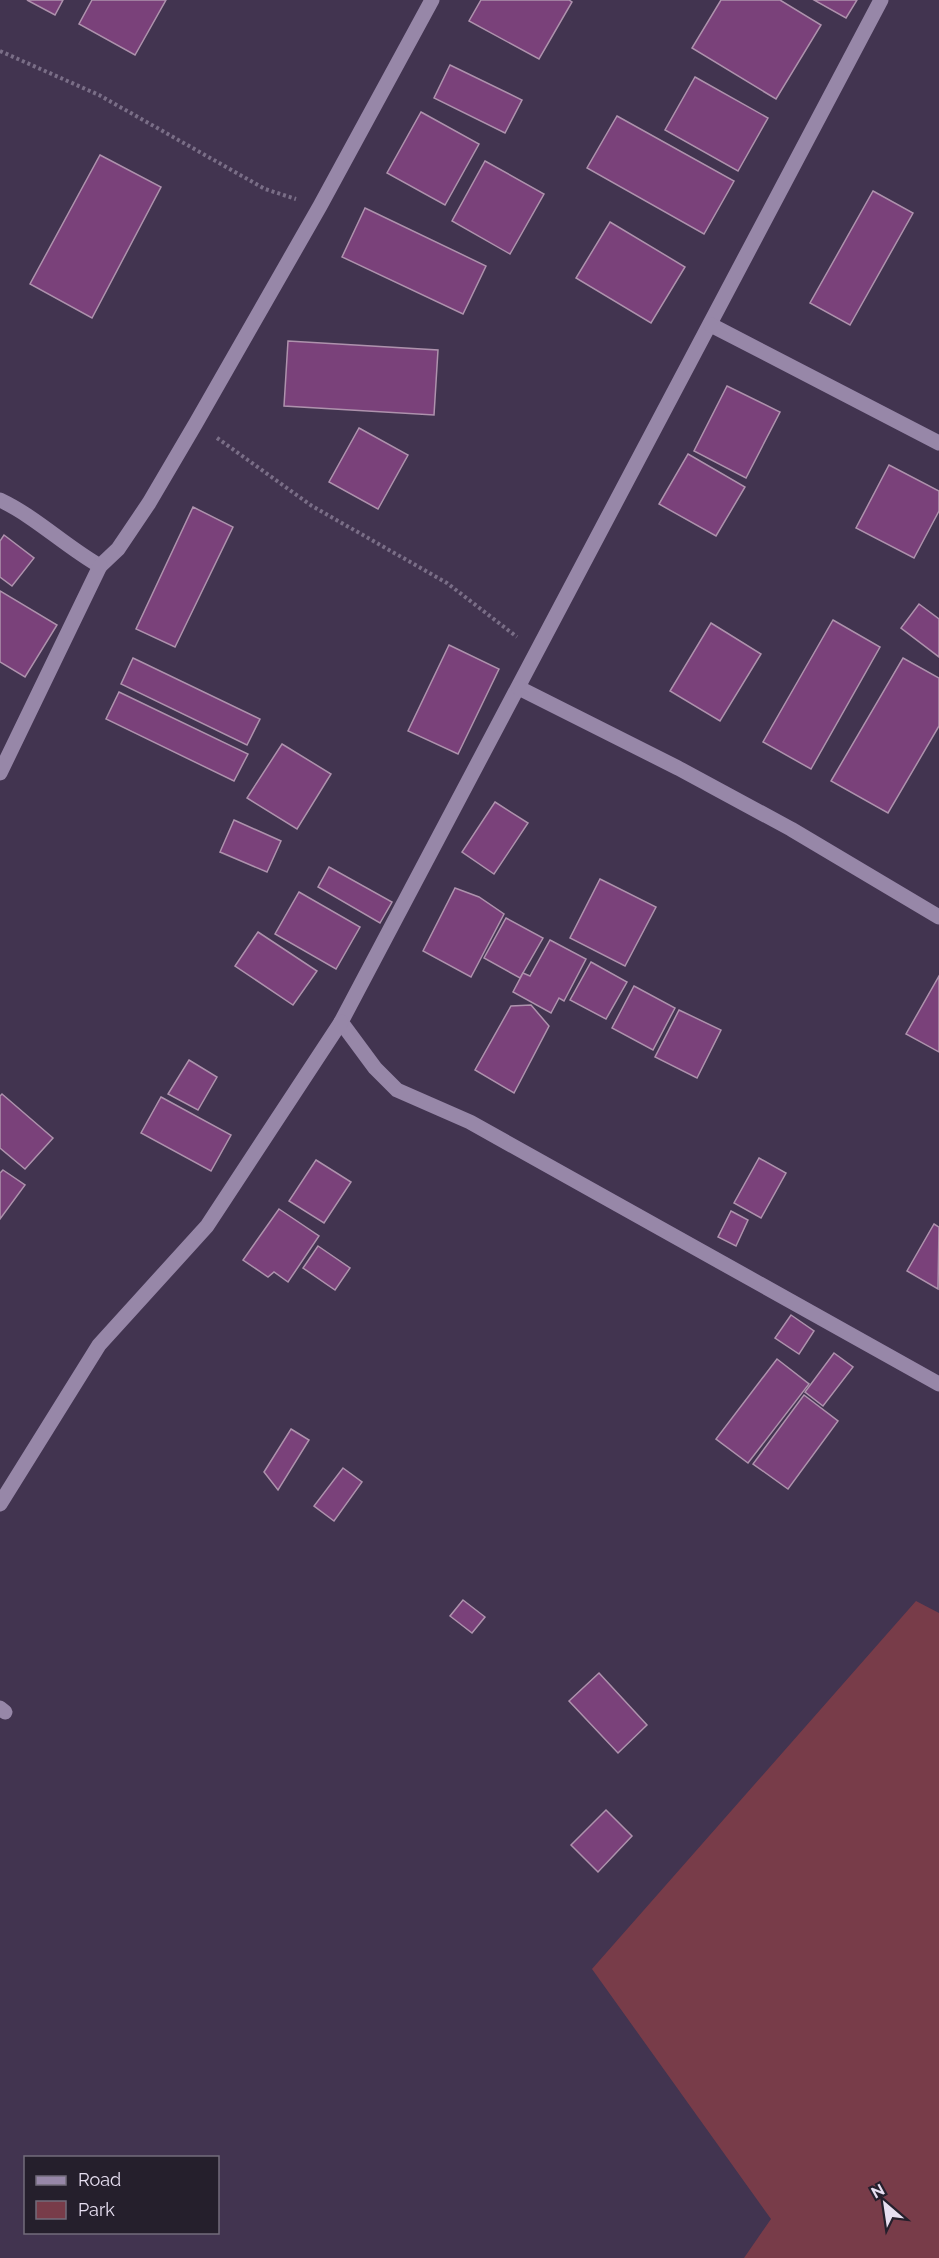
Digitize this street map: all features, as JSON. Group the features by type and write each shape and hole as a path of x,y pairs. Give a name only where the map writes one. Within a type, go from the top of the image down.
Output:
{"street":[{"path":"0,773 100,566 118,549 149,503 196,423 320,206 432,0"},
{"path":"0,1504 99,1345 207,1226 341,1022 881,0"},
{"path":"711,325 939,443"},
{"path":"0,500 46,528 79,554 100,566"},
{"path":"519,688 750,807 939,917"},
{"path":"341,1022 375,1068 397,1090 470,1122 939,1384"}],"path":[{"path":"0,51 99,95 265,189 320,206"},
{"path":"196,423 312,506 447,583 510,633 539,651"}],"green space":[{"path":"916,1601 939,1613 939,2258 744,2258 771,2219 592,1969"}],"building":[{"path":"27,0 63,0 55,15"},
{"path":"92,0 166,0 135,55 79,24"},
{"path":"481,0 569,0 572,2 539,59 469,21"},
{"path":"721,0 780,0 821,25 776,99 692,48"},
{"path":"814,0 857,0 846,18"},
{"path":"450,65 522,100 505,133 434,98"},
{"path":"695,77 768,118 738,171 665,130"},
{"path":"421,112 479,144 445,205 387,173"},
{"path":"617,116 734,181 704,234 587,168"},
{"path":"100,155 161,187 92,318 30,284"},
{"path":"485,161 544,194 510,254 452,221"},
{"path":"873,191 913,213 850,325 810,303"},
{"path":"365,208 486,266 463,314 342,257"},
{"path":"610,222 685,267 651,323 576,278"},
{"path":"288,341 438,350 434,415 284,406"},
{"path":"727,386 780,412 746,478 694,451"},
{"path":"359,428 408,455 378,509 329,482"},
{"path":"688,454 745,487 716,536 659,504"},
{"path":"889,465 939,491 939,511 914,558 856,528"},
{"path":"193,507 233,527 175,647 136,629"},
{"path":"4,535 34,558 12,586 0,577 0,541"},
{"path":"0,591 57,625 25,677 0,662"},
{"path":"919,604 939,619 939,657 901,628"},
{"path":"833,620 880,647 811,769 763,742"},
{"path":"711,623 761,654 720,721 670,691"},
{"path":"449,645 499,669 458,754 408,731"},
{"path":"133,658 260,719 247,745 121,684"},
{"path":"903,658 939,678 939,726 888,813 831,781"},
{"path":"119,692 248,754 234,781 106,719"},
{"path":"282,744 331,774 297,829 247,798"},
{"path":"495,802 528,823 494,874 462,852"},
{"path":"234,820 281,841 267,872 220,852"},
{"path":"329,867 392,902 380,923 318,887"},
{"path":"600,879 656,907 625,966 570,938"},
{"path":"455,888 479,897 504,914 471,977 423,951"},
{"path":"299,892 360,927 336,969 275,934"},
{"path":"506,918 543,938 520,978 484,958"},
{"path":"258,932 317,971 293,1005 235,966"},
{"path":"550,940 586,959 564,1001 559,998 551,1013 513,992 523,973 530,976"},
{"path":"591,962 627,982 606,1019 570,1000"},
{"path":"939,976 939,1052 906,1034"},
{"path":"634,986 675,1008 653,1050 612,1028"},
{"path":"531,1005 549,1026 514,1093 475,1070 511,1006"},
{"path":"679,1010 721,1030 697,1078 655,1057"},
{"path":"189,1060 217,1077 198,1110 168,1094"},
{"path":"2,1094 53,1138 25,1169 0,1148 0,1096"},
{"path":"161,1097 231,1135 211,1171 141,1133"},
{"path":"759,1158 786,1173 761,1218 734,1203"},
{"path":"316,1160 351,1182 324,1223 289,1201"},
{"path":"3,1170 25,1185 0,1219 0,1173"},
{"path":"279,1209 319,1236 288,1282 274,1272 268,1277 243,1260"},
{"path":"731,1211 748,1220 736,1246 718,1237"},
{"path":"934,1224 939,1227 938,1289 907,1271"},
{"path":"318,1246 350,1268 335,1290 303,1268"},
{"path":"791,1315 814,1331 799,1354 775,1338"},
{"path":"834,1353 853,1367 823,1406 805,1392"},
{"path":"777,1359 809,1384 748,1463 716,1439"},
{"path":"804,1395 838,1421 788,1489 753,1464"},
{"path":"291,1429 309,1440 278,1490 264,1472"},
{"path":"343,1468 362,1482 334,1521 314,1506"},
{"path":"463,1600 485,1617 472,1633 450,1616"},
{"path":"599,1673 647,1725 618,1753 569,1701"},
{"path":"606,1810 632,1836 598,1872 571,1845"}]}
